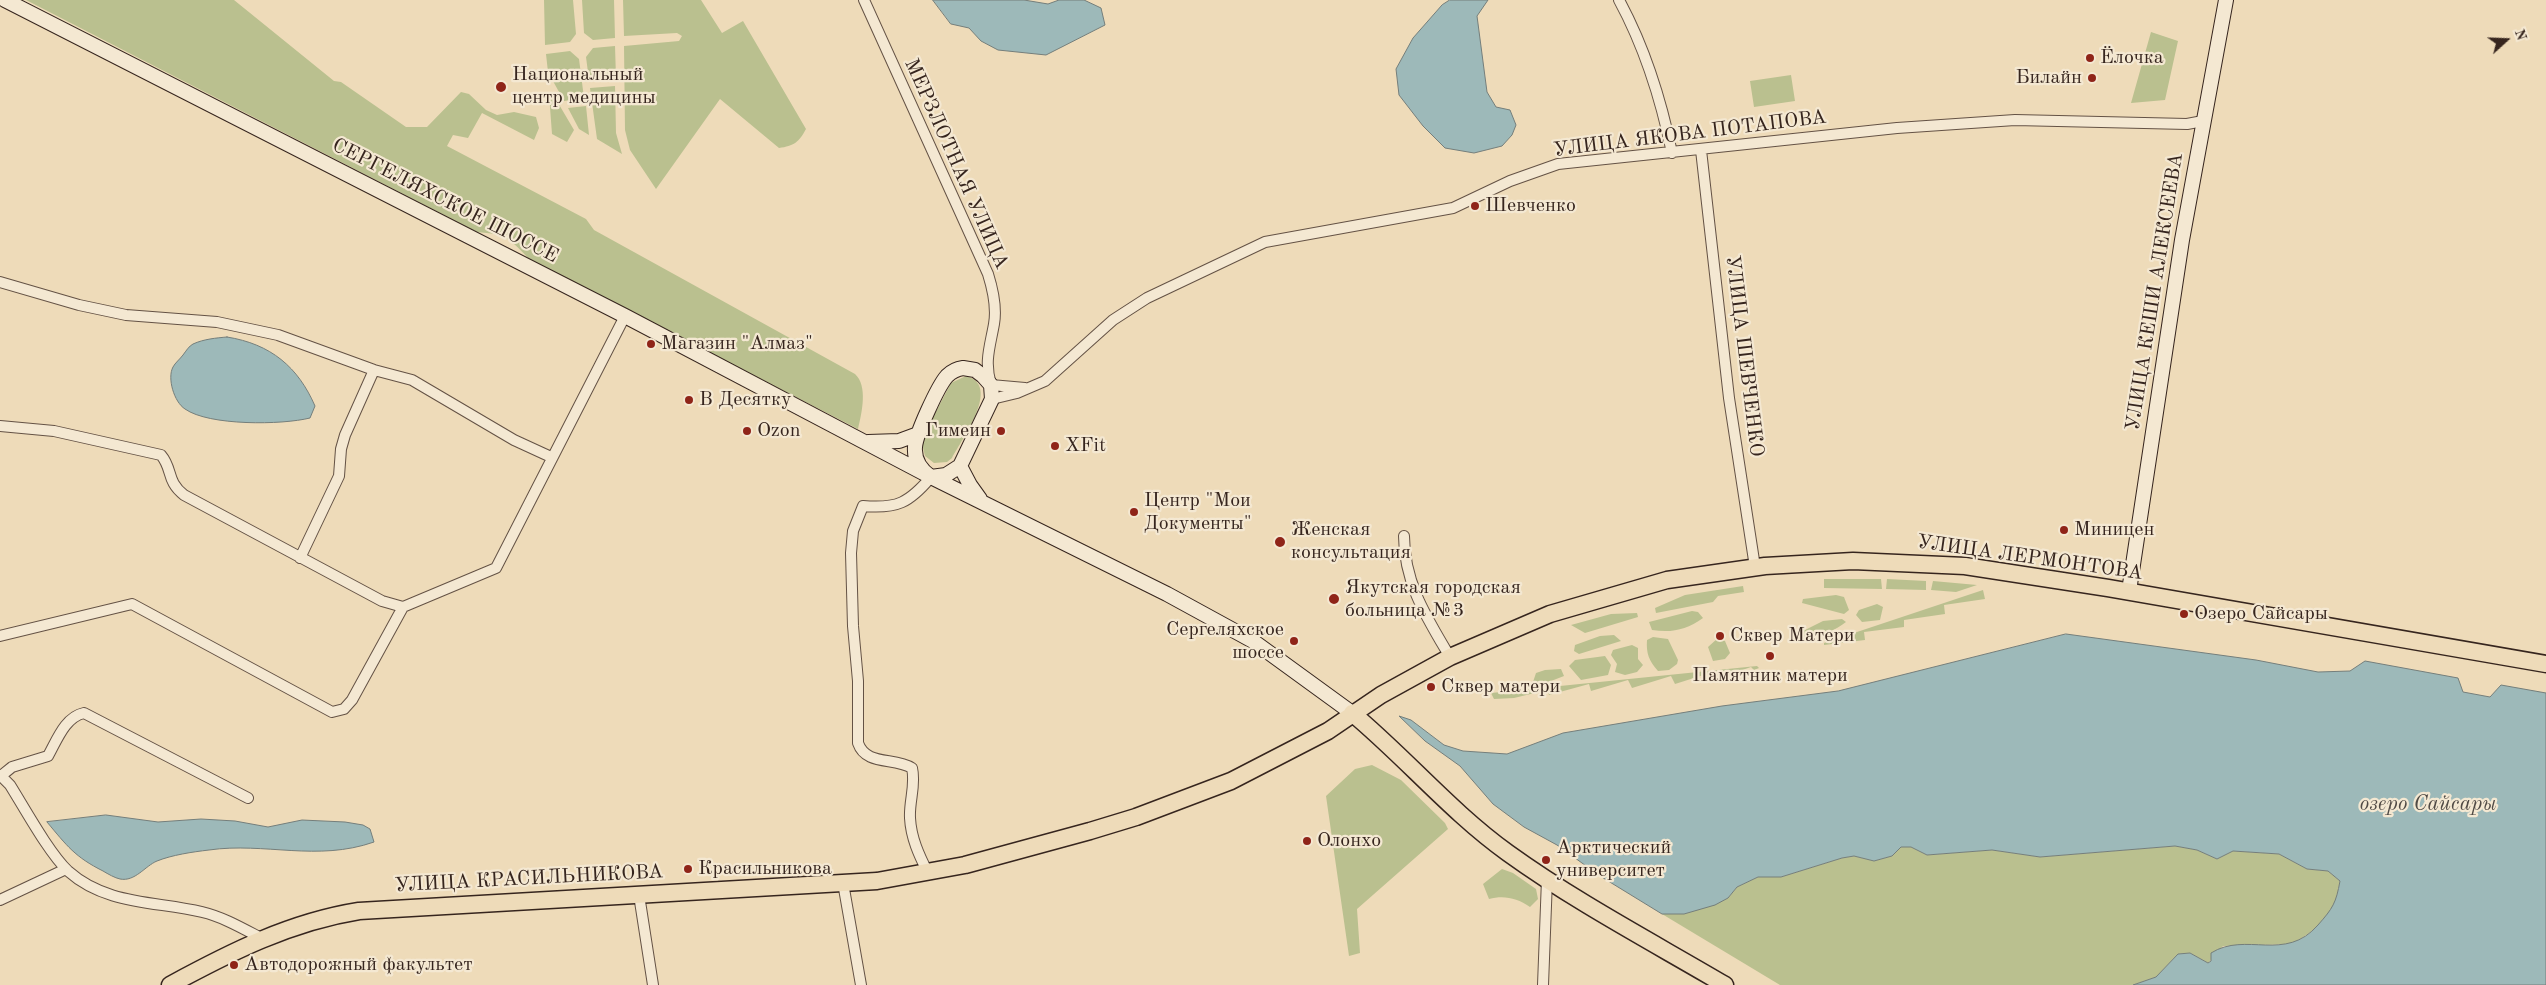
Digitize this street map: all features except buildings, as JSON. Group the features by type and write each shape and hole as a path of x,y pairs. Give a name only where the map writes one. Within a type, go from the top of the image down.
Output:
{"main road":[{"name":"СЕРГЕЛЯХСКОЕ ШОССЕ","path":"5,0 625,316 931,477 1130,574 1253,641 1352,713 1379,736 1470,823 1507,852 1547,879 1725,985"},
{"name":"УЛИЦА КЕШИ АЛЕКСЕЕВА","path":"2129,591 2182,240 2226,0"},
{"name":"СЕРГЕЛЯХСКОЕ ШОССЕ","path":"931,477 923,471 917,460 915,448 918,434 945,378 954,370 975,370"},
{"path":"931,477 946,475 960,466 992,392 975,370"},
{"name":"СЕРГЕЛЯХСКОЕ ШОССЕ","path":"865,442 899,441 918,434"},
{"path":"960,466 982,502"},
{"name":"УЛИЦА ЛЕРМОНТОВА","path":"1352,713 1450,657 1550,614 1600,598 1667,580 1754,567 1853,561 1965,566 2129,591 2546,664"},
{"name":"УЛИЦА КРАСИЛЬНИКОВА","path":"170,985 261,938 327,917 378,909 876,881 928,873 1090,831 1144,814 1230,781 1328,731 1352,713"}],"street":[{"name":"МЕРЗЛОТНАЯ УЛИЦА","path":"864,0 988,274 995,303 994,323 989,347"},
{"path":"1619,0 1650,69 1662,104 1672,153"},
{"name":"УЛИЦА ЯКОВА ПОТАПОВА","path":"992,392 1027,389 1045,381 1113,320 1147,298 1265,242 1454,208 1510,181 1558,164 1898,128 2015,120 2187,124 2203,121"},
{"name":"УЛИЦА ШЕВЧЕНКО","path":"1701,150 1729,398 1754,567"},
{"path":"0,282 79,305 126,315 217,322 278,335 374,370 412,380 514,440 551,457"},
{"path":"0,636 132,604 332,712 344,709 352,700 404,607 496,568 551,457 625,316"},
{"path":"975,370 989,347"},
{"path":"989,347 986,370 992,392"},
{"path":"300,558 339,476 345,435 374,370"},
{"path":"0,426 54,431 161,455 166,460 175,488 184,496 382,600 404,607"},
{"path":"928,873 914,844 910,817 914,779 912,768 903,762 869,758 862,753 858,743 858,681 853,626 851,553 853,531 863,506 895,506 906,502 931,477"},
{"path":"1404,536 1404,556 1412,589 1450,657"},
{"path":"248,798 84,713 74,715 66,724 48,756 12,767 0,775 66,870 80,881 107,894 138,903 212,915 237,925 261,938"},
{"path":"0,900 66,870"},
{"path":"1543,985 1547,879"},
{"path":"843,883 861,985"},
{"path":"639,895 654,985"}],"green space":[{"path":"26,0 234,0 334,81 341,82 406,127 427,127 461,92 469,94 486,110 497,115 514,112 536,117 539,128 534,140 482,113 468,138 453,135 447,146 586,219 594,230 855,374 862,385 863,392 858,429 530,260 507,239 495,234 477,232"},
{"path":"544,0 573,0 576,34 570,42 545,45"},
{"path":"582,0 614,0 615,38 593,40 584,33"},
{"path":"623,0 701,0 722,33 743,21 806,129 801,137 792,145 779,148 720,99 656,189 630,150 625,130 624,46 679,41 682,36 677,33 624,36"},
{"path":"2151,32 2178,41 2165,100 2131,103"},
{"path":"615,46 616,78 589,80 586,57 593,48"},
{"path":"570,51 579,59 584,98 564,101 548,72 546,54"},
{"path":"1791,75 1795,101 1754,107 1750,81"},
{"path":"615,86 616,133 622,154 597,139 590,88"},
{"path":"549,94 554,96 574,130 567,142 552,134"},
{"path":"586,106 589,135 579,129 568,108"},
{"path":"966,376 976,381 980,390 980,401 976,413 952,458 947,462 934,463 925,456 921,440 951,383"},
{"path":"1824,579 1881,579 1882,589 1824,588"},
{"path":"1887,579 1926,581 1926,590 1886,589"},
{"path":"1933,581 1977,585 1956,592 1931,590"},
{"path":"1743,586 1744,592 1718,596 1713,602 1656,613 1655,608 1685,595"},
{"path":"1983,590 1985,599 1944,605 1945,614 1904,620 1904,627 1864,632 1865,640 1824,645 1824,643"},
{"path":"1836,595 1844,597 1849,610 1844,614 1802,603 1803,599"},
{"path":"1877,604 1883,607 1880,620 1862,622 1856,615 1859,610"},
{"path":"1692,611 1698,612 1703,618 1679,630 1652,630 1649,622"},
{"path":"1637,613 1638,617 1585,633 1571,625 1611,614"},
{"path":"1842,619 1846,622 1831,631 1820,636 1804,637 1803,631 1823,621"},
{"path":"1614,635 1621,641 1579,654 1574,651 1575,645 1600,636"},
{"path":"1653,637 1668,639 1678,660 1677,664 1669,670 1658,671 1650,660 1647,640"},
{"path":"1718,638 1725,641 1730,653 1725,659 1713,661 1708,647"},
{"path":"1632,645 1638,648 1638,659 1643,665 1637,672 1625,675 1615,672 1617,664 1611,655 1613,650"},
{"path":"1605,656 1611,665 1608,675 1581,680 1569,666 1575,660"},
{"path":"1757,666 1759,668 1754,670 1751,667 1716,679 1713,672 1675,684 1671,676 1632,688 1628,680 1591,691 1589,684 1549,695 1547,690 1514,698 1494,699 1491,693"},
{"path":"1561,669 1564,676 1546,683 1533,682 1536,673 1545,670"},
{"path":"1372,765 1401,780 1445,823 1448,829 1357,909 1360,953 1349,956 1326,796 1355,769"},
{"path":"2175,846 2197,850 2217,859 2233,851 2279,854 2307,869 2328,871 2340,881 2335,906 2315,929 2293,944 2223,946 2208,963 2190,953 2178,954 2156,977 2133,985 1780,985 1662,914 1684,914 1728,898 1737,887 1758,877 1781,877 1854,856 1874,861 1892,856 1901,847 1911,847 1927,855 1992,850 2040,857"},
{"path":"1502,869 1513,873 1536,889 1538,899 1530,907 1510,898 1489,899 1483,884"}],"water":[{"path":"933,0 1024,0 1048,4 1059,0 1084,0 1101,8 1105,25 1046,55 998,50 981,41 969,28 951,24"},
{"path":"1450,0 1488,0 1477,16 1487,92 1496,107 1510,110 1516,125 1512,135 1502,146 1474,153 1445,148 1423,126 1399,95 1396,69 1413,38 1442,5"},
{"path":"227,337 257,345 270,352 291,369 308,392 315,406 310,418 264,423 228,421 196,415 181,406 175,396 171,383 171,372 174,366 193,344"},
{"name":"озеро Сайсары","path":"2066,634 2256,660 2318,672 2350,671 2365,661 2458,678 2463,692 2490,697 2501,685 2546,693 2546,985 2133,985 2156,977 2178,954 2190,953 2208,963 2211,961 2211,953 2224,947 2279,945 2292,942 2305,936 2318,925 2333,905 2340,881 2328,871 2307,869 2279,854 2233,851 2217,859 2197,850 2175,846 2040,857 1992,850 1927,855 1911,847 1901,847 1892,856 1874,861 1854,856 1781,877 1758,877 1737,887 1728,898 1715,905 1684,914 1662,914 1600,876 1557,845 1524,827 1493,804 1460,766 1425,741 1399,716 1411,720 1444,745 1463,751 1507,754 1563,733 1722,706 1838,691"},
{"path":"106,815 158,822 201,819 235,821 268,827 302,820 345,822 363,825 370,829 374,842 332,851 230,848 196,852 176,855 157,861 130,878 120,879 93,866 78,856 47,822"}],"place":[{"name":"Ёлочка","path":"2090,58"},
{"name":"Билайн","path":"2092,78"},
{"name":"Национальный центр медицины","path":"501,87"},
{"name":"Шевченко","path":"1475,206"},
{"name":"Магазин \"Алмаз\"","path":"651,344"},
{"name":"В Десятку","path":"689,400"},
{"name":"Ozon","path":"747,431"},
{"name":"Гимеин","path":"1001,431"},
{"name":"XFit","path":"1055,446"},
{"name":"Центр \"Мои Документы\"","path":"1134,512"},
{"name":"Миницен","path":"2064,530"},
{"name":"Женская консультация","path":"1280,542"},
{"name":"Якутская городская больница №3","path":"1334,599"},
{"name":"Озеро Сайсары","path":"2184,614"},
{"name":"Сквер Матери","path":"1720,636"},
{"name":"Сергеляхское шоссе","path":"1294,641"},
{"name":"Памятник матери","path":"1770,656"},
{"name":"Сквер матери","path":"1431,687"},
{"name":"Олонхо","path":"1307,841"},
{"name":"Арктический университет","path":"1546,860"},
{"name":"Красильникова","path":"688,869"},
{"name":"Автодорожный факультет","path":"234,965"}]}
